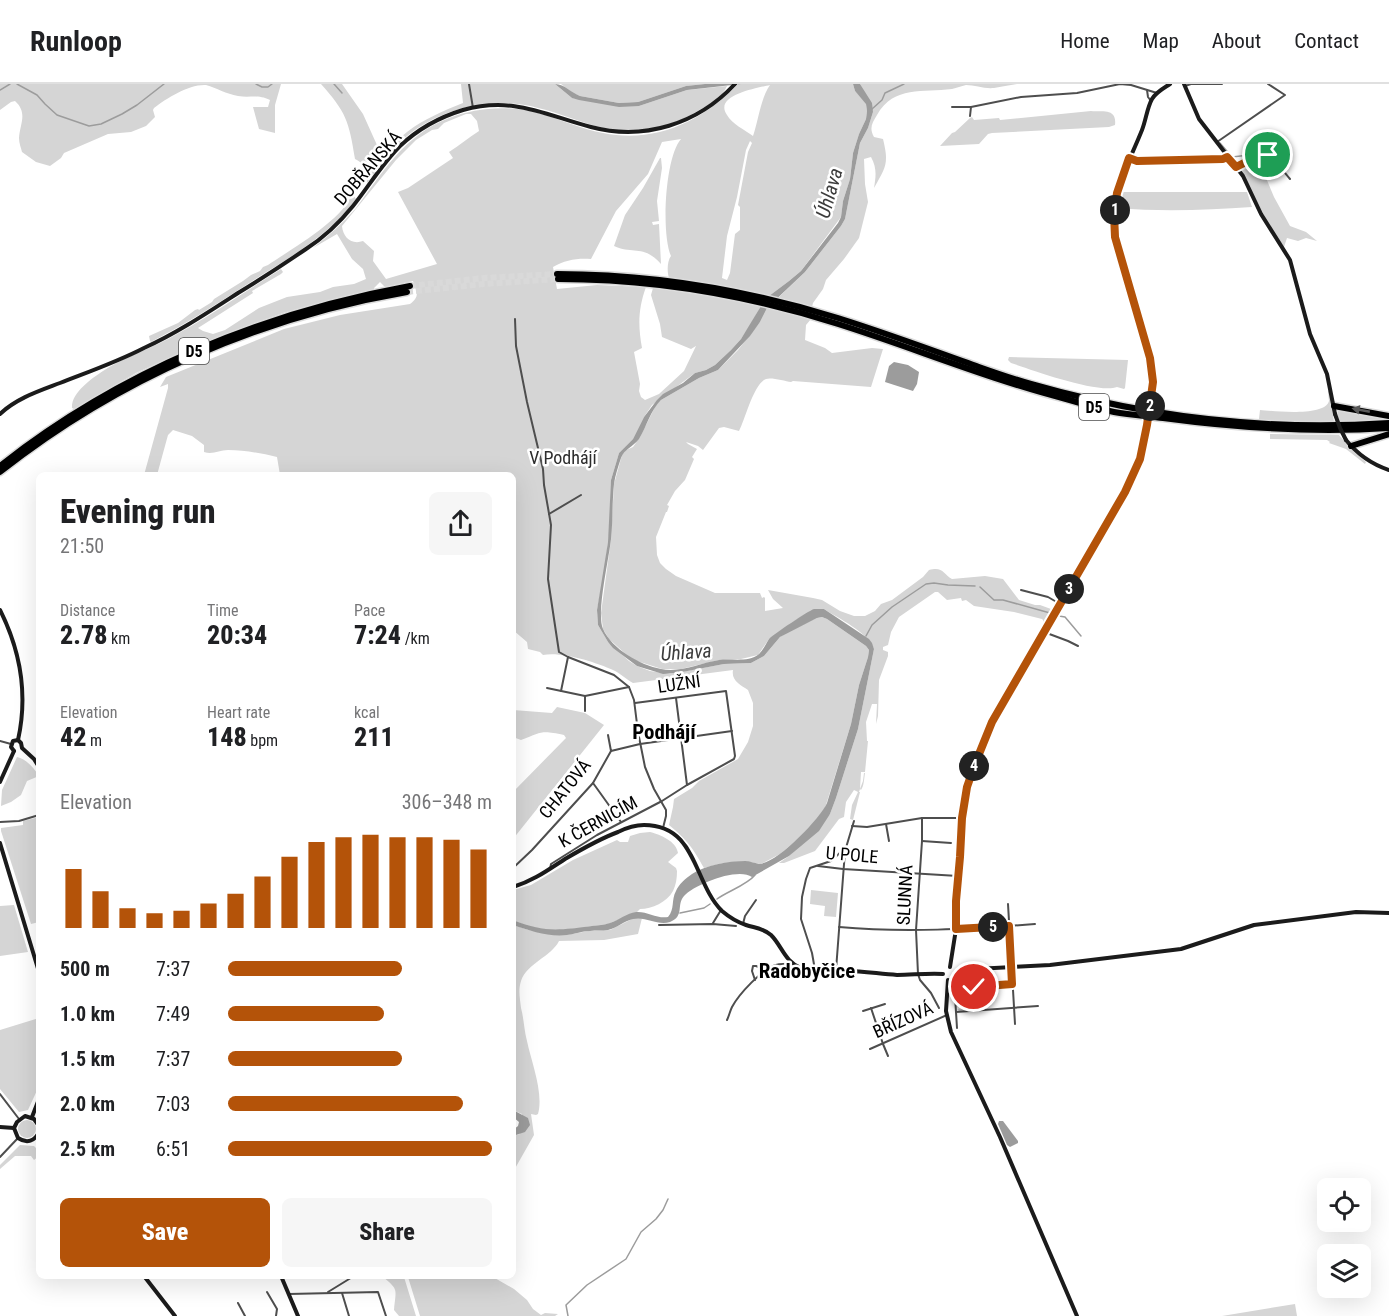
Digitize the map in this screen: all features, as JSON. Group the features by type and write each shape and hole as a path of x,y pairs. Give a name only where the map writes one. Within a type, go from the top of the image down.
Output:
{"highway":[{"name":"D5","path":"558,277 638,280 754,300 813,314 1029,384 1116,406 1247,423 1320,425 1389,423"},
{"name":"D5","path":"0,466 42,434 77,412 137,378 201,347 298,312 351,298 409,289 304,316 248,334 182,361 116,394 79,416 0,472"},
{"name":"D5","path":"813,314 1026,388 1113,412 1196,423 1258,428 1320,430 1389,428"},
{"path":"1334,406 1389,416"},
{"path":"1348,443 1389,434"}],"street":[{"path":"469,84 474,108"},
{"name":"DOBŘANSKÁ","path":"0,414 19,400 114,362 176,332 296,256 332,229 352,208 400,146 416,133 446,116 474,108 503,105 527,108 604,130 624,133 652,130 692,118 713,104 735,84"},
{"path":"952,107 971,107 1017,97 1077,93 1120,84 1157,93"},
{"path":"950,968 956,929 962,818 967,787 992,722 1125,492 1140,459 1153,382 1150,358 1115,237 1114,214 1117,193 1129,158 1143,128 1151,101 1157,93 1170,84"},
{"path":"1222,84 1184,85 1199,120 1243,176 1261,214 1290,261 1310,334 1327,374 1340,428 1348,443 1359,455 1389,470"},
{"path":"1216,143 1285,95 1268,84"},
{"path":"1147,90 1151,101"},
{"path":"970,116 971,107"},
{"path":"1236,167 1258,156 1266,155 1272,157 1290,179"},
{"path":"1129,158 1137,161 1223,159 1227,157"},
{"path":"515,318 516,346 543,468 549,514 550,590 560,652 614,675 629,687 635,703 640,744 649,778 667,814 663,828"},
{"path":"549,514 581,495"},
{"path":"1021,590 1048,597 1060,604"},
{"path":"0,610 18,658 22,680 22,721 18,740 22,748 36,762"},
{"path":"1044,633 1078,646"},
{"path":"561,691 568,657"},
{"path":"547,688 585,696 629,687"},
{"name":"LUŽNÍ","path":"635,703 726,691 732,732"},
{"path":"585,696 585,711"},
{"path":"676,698 687,785"},
{"path":"608,735 610,752 640,744 732,732"},
{"name":"K ČERNICÍM","path":"550,869 551,864 621,822 734,759 732,732"},
{"path":"11,744 18,740"},
{"path":"0,741 11,744"},
{"path":"11,744 14,751"},
{"path":"14,751 22,748"},
{"path":"0,782 14,751"},
{"name":"CHATOVÁ","path":"516,865 592,783 610,752"},
{"path":"592,783 621,822"},
{"path":"0,822 36,816"},
{"path":"852,826 867,827 922,818 962,818"},
{"name":"SLUNNÁ","path":"918,974 916,930 922,818"},
{"path":"836,970 843,869 854,821"},
{"path":"886,824 889,841"},
{"path":"516,886 532,880 598,840 622,830 641,825 663,828 673,833 688,848 707,888 721,910 743,924 767,932 791,962 802,968 896,975 942,974 948,980"},
{"path":"922,841 951,843"},
{"path":"0,843 36,962"},
{"path":"815,970 801,919 806,879 810,868 831,861 842,851 846,851"},
{"name":"U POLE","path":"816,866 958,876"},
{"path":"743,924 745,916 756,900"},
{"path":"1008,904 1015,1024"},
{"path":"713,924 721,910"},
{"path":"948,980 955,973 975,969 1050,965 1181,949 1254,925 1356,912 1389,913"},
{"path":"839,927 916,930 1035,924"},
{"path":"659,925 736,926"},
{"path":"727,1020 741,993 766,970 777,964 787,965 791,962"},
{"path":"755,980 753,966 766,970"},
{"path":"950,968 955,973"},
{"path":"942,974 945,969 950,968"},
{"path":"918,974 920,980 932,993 939,1008"},
{"path":"948,980 946,1016 953,1037 1000,1137 1077,1316"},
{"path":"957,1028 955,996 958,993 958,980"},
{"path":"974,987 1012,984"},
{"path":"983,986 985,1010"},
{"path":"863,1011 885,1004"},
{"path":"956,1012 1038,1006"},
{"path":"871,1008 888,1056"},
{"name":"BŘÍZOVÁ","path":"870,1049 946,1016"},
{"path":"0,1094 19,1119"},
{"path":"32,1117 36,1107"},
{"path":"35,1138 25,1141 18,1138 14,1128 19,1119 25,1116 32,1117 36,1121"},
{"path":"0,1127 14,1128"},
{"path":"0,1157 18,1138"},
{"path":"146,1279 175,1316"},
{"path":"282,1279 298,1316"},
{"path":"325,1293 349,1279"},
{"path":"267,1292 277,1309 276,1316"},
{"path":"290,1294 378,1292 386,1316"},
{"path":"342,1293 349,1316"},
{"path":"238,1303 245,1316"}],"green space":[{"path":"0,84 281,84 275,105 275,133 259,129 253,107 268,107 270,100 238,96 206,85 199,85 178,92 154,108 155,117 146,126 131,132 108,134 64,153 50,166 36,162 22,152 19,138 21,110 15,101 0,110"},
{"path":"321,84 342,84 363,114 381,154 420,123 463,103 461,84 555,84 572,98 639,106 687,90 727,86 714,101 686,118 663,126 639,130 604,128 520,104 482,104 464,108 445,114 412,132 394,148 367,183 362,164 355,159 351,135 345,118 336,102"},
{"path":"561,84 705,84 686,86 638,102 619,103 580,96"},
{"name":"V Podhájí","path":"738,84 853,84 855,91 866,103 867,111 853,153 850,179 841,217 801,271 769,296 714,284 669,278 668,267 671,256 666,231 666,196 671,162 681,139 662,142 648,174 616,211 591,259 571,260 553,267 557,289 597,285 646,287 641,303 640,318 642,348 634,352 640,384 639,391 645,400 659,394 684,371 696,346 691,349 662,337 651,295 653,288 761,306 741,339 715,365 695,373 652,405 633,439 619,453 611,480 610,527 597,610 598,625 608,642 629,661 650,671 670,674 724,664 751,663 764,656 786,633 822,617 869,650 851,724 825,808 813,824 780,854 763,863 745,861 704,868 681,835 669,825 674,799 699,781 738,759 748,742 753,726 753,703 748,690 735,680 733,670 633,683 616,671 597,664 568,656 543,655 528,649 527,642 516,633 516,472 280,472 277,457 240,451 204,452 204,445 192,436 173,430 168,435 158,472 145,472 168,388 168,384 160,387 166,377 284,329 340,315 410,304 417,296 413,281 385,287 380,282 374,290 283,313 236,330 136,373 74,409 72,408 78,392 103,371 183,331 281,269 283,272 281,274 198,328 213,334 225,330 259,308 287,297 320,292 366,279 363,269 352,259 337,234 313,248 351,214 385,168 407,144 433,125 471,111 504,108 527,110 603,133 622,136 641,135 677,126 709,109","holes":["770,85 762,103 753,136 735,124 724,108 726,102 739,94","471,114 477,121 479,131 449,152 453,158 408,188 398,192 437,264 386,279 373,261 374,251 363,241 349,240 342,226 396,160 416,140 438,129 444,123","750,141 752,143 748,152 738,205 740,207 740,230 735,234 727,280 722,278 727,236"]},
{"path":"860,84 1017,84 990,88 966,85 952,89 910,92 884,105 871,128 874,137 883,139 886,154 885,165 874,188 876,176 874,165 871,157 864,159 868,202 859,238 826,280 812,307 778,298 805,272 845,219 860,143 873,112"},
{"path":"1091,111 1111,113 1114,116 1115,125 992,133 988,134 979,144 940,146 972,117 974,120 999,118 1000,120"},
{"path":"1272,133 1280,146 1269,152 1256,152 1257,146"},
{"path":"660,158 662,168 657,201 659,221 652,222 653,225 659,224 661,264 649,254 614,246 625,215"},
{"path":"1229,159 1238,160 1264,173 1290,226 1306,232 1317,241 1306,238 1298,241 1287,238 1284,247 1258,209 1244,178"},
{"path":"1120,192 1247,192 1252,207 1185,210 1117,208"},
{"path":"352,193 356,199 321,235 202,313 150,341 149,336 178,323 316,233 348,203"},
{"path":"767,308 811,319 806,325 805,340 832,353 872,348 883,349 871,387 766,379 754,394 739,431 719,428 703,450 686,442 697,449 685,480 667,505 669,506 667,512 656,537 660,563 676,576 715,593 760,593 762,598 765,598 765,611 783,608 773,599 768,590 822,600 840,611 854,616 865,616 875,611 881,604 892,600 929,570 934,569 940,570 952,579 985,576 1003,579 1019,600 1051,609 1043,623 1042,619 1014,612 974,606 966,600 962,601 961,598 947,600 935,592 899,617 891,632 888,645 883,647 883,650 888,652 888,656 879,680 876,724 877,704 872,704 866,722 868,741 865,772 861,772 860,792 853,820 850,819 852,805 858,792 854,790 846,802 844,817 839,819 815,851 784,863 779,863 789,856 830,814 858,729 874,649 871,643 852,626 824,609 814,610 769,639 758,655 741,659 719,660 681,669 662,669 629,657 609,639 603,629 601,613 611,540 614,484 624,451 633,447 661,400 718,370 738,350 760,322"},
{"path":"1009,357 1128,360 1125,388 1095,387 1065,380 1011,363 1008,360"},
{"path":"1328,391 1330,391 1332,404 1330,406 1334,422 1259,419 1260,410 1298,412 1318,409 1329,401"},
{"path":"1340,409 1389,420 1340,422 1337,414"},
{"path":"1270,434 1339,435 1366,462 1365,464 1346,449 1329,443 1327,440 1270,439"},
{"path":"557,707 585,713 604,725 516,835 516,789 566,738 564,735 546,732 521,740 516,738 516,710 552,713"},
{"path":"17,757 30,764 36,772 36,777 27,781 21,795 1,806 2,790"},
{"path":"36,818 36,923 31,924 1,831 1,828 23,825 23,821"},
{"path":"650,832 663,837 677,849 678,853 668,862 676,868 677,879 673,891 663,902 640,909 608,924 564,930 529,927 516,921 516,889 531,885 573,860 617,840 628,842 630,836"},
{"path":"811,890 838,893 836,917 824,916 825,906 810,904"},
{"path":"14,905 28,952 0,956 0,906"},
{"path":"634,918 642,918 638,934 604,940 559,941 551,951 528,969 521,981 519,991 521,1008 538,1087 539,1106 538,1114 531,1114 534,1135 516,1167 516,1135 520,1134 522,1114 516,1111 516,926 565,935 610,930"},
{"path":"977,971 965,974 972,973 974,987 982,988 982,992 981,990 974,993 975,1005 983,1005 983,1008 959,1011 957,1009 965,1008 965,996 959,995 968,992 967,980 959,979 959,977 960,975"},
{"path":"36,1019 36,1093 28,1110 19,1112 0,1089 0,1030"},
{"path":"23,1120 31,1120 36,1125 34,1136 23,1138 18,1133 18,1125"},
{"path":"20,1145 36,1148 34,1160 31,1156 15,1156 0,1169 0,1165"},
{"path":"385,1279 405,1279 416,1316 399,1316 394,1310 395,1290"},
{"path":"409,1279 496,1279 514,1289 541,1315 558,1314 555,1316 420,1316"},
{"path":"1295,1304 1297,1316 1222,1316"}],"shaded area":[{"path":"555,84 562,85 580,96 619,103 638,102 686,86 741,84 687,90 639,106 619,107 572,98"},
{"path":"853,84 860,84 872,103 873,112 860,143 845,219 841,226 805,272 767,308 750,336 718,370 661,400 651,414 639,439 622,455 614,484 611,539 601,611 603,629 613,643 644,664 668,670 683,669 719,660 755,657 772,636 814,609 824,609 869,639 874,649 858,729 830,814 819,831 789,856 752,877 746,874 727,875 690,891 682,899 679,914 675,920 670,922 633,919 608,930 570,935 540,933 516,926 516,921 543,929 608,924 636,912 668,917 672,911 677,889 690,876 704,868 724,863 745,861 759,864 767,862 797,840 827,803 868,657 869,650 866,646 822,617 780,637 764,656 751,663 724,664 663,674 637,666 613,648 598,625 597,610 608,542 611,480 619,453 633,439 644,417 663,394 695,373 715,365 731,350 741,339 769,296 801,271 838,223 850,179 853,153 866,119 866,104 855,91"},
{"path":"894,362 908,365 919,372 913,391 885,382 889,366"},
{"path":"516,1112 528,1118 530,1125 525,1132 516,1135 516,1128 519,1122 516,1120"},
{"path":"999,1121 1003,1121 1018,1143 1010,1147 1007,1145 998,1124"}],"waterway":[{"path":"0,90 10,84"},
{"path":"17,84 37,95 57,115 89,126 101,124 122,114 164,84"},
{"path":"256,84 262,87 272,84"},
{"path":"334,84 342,93"},
{"path":"872,109 882,100 885,93 904,84"},
{"path":"1220,143 1232,157 1249,155"},
{"path":"866,636 872,625 892,607 926,584 975,586"},
{"path":"980,587 994,600 1003,600 1050,613"},
{"path":"1059,616 1065,617 1081,636"},
{"path":"717,899 755,875"},
{"path":"680,913 704,908 710,904"},
{"path":"568,1316 566,1305 587,1285 626,1259 641,1232 656,1219 668,1199"}],"tunnel":[{"path":"410,286 484,278 557,274"},
{"path":"407,292 558,279"}],"district":[{"name":"Podhájí","path":"664,732"},
{"name":"Radobyčice","path":"807,971"}],"route":[{"path":"974,987 1012,984 1009,926 956,929 962,818 967,787 992,722 1125,492 1140,459 1147,425 1153,382 1150,358 1115,237 1115,207 1120,181 1129,158 1137,161 1223,159 1227,157 1236,167 1258,156 1268,155"}],"water label":[{"name":"Úhlava","path":"829,193"},
{"name":"Úhlava","path":"686,652"}]}
